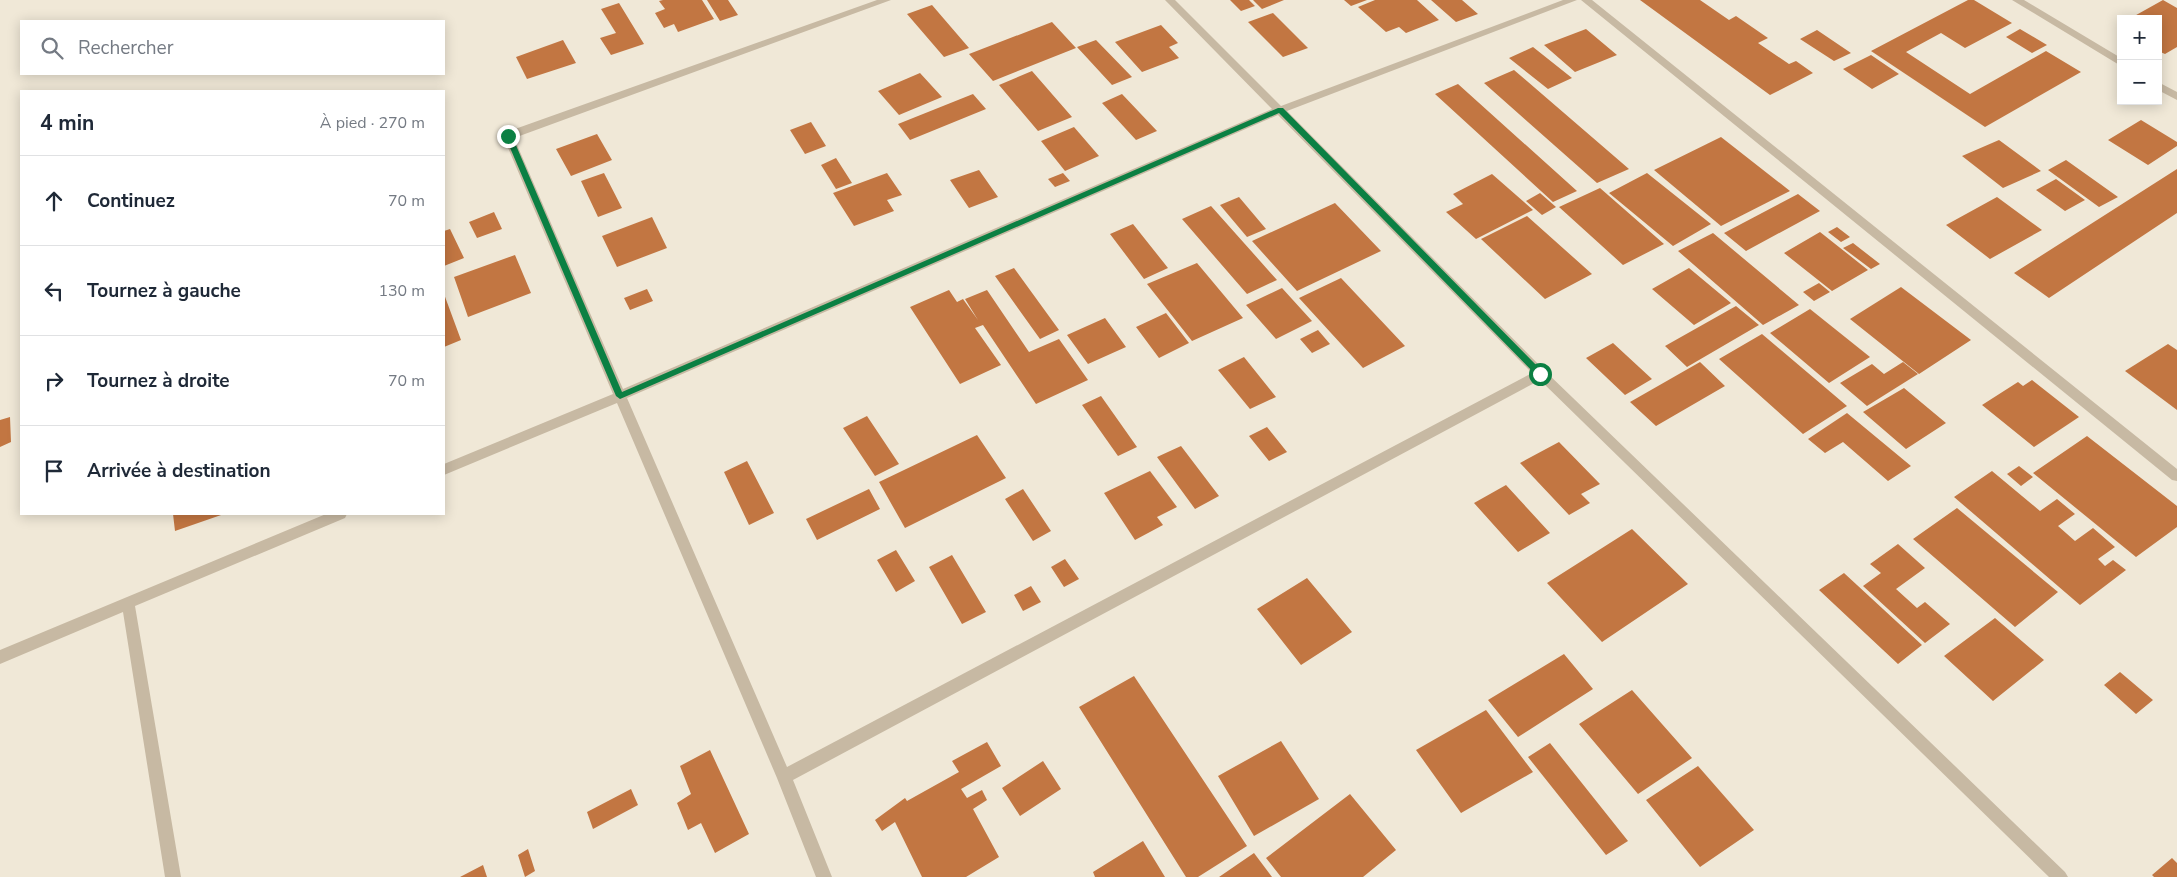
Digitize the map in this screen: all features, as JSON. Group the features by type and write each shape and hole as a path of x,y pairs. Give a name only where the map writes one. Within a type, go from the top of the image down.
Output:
{"street":[{"path":"824,877 784,777 508,136 886,0"},
{"path":"1170,0 1540,374 2060,877"},
{"path":"445,470 620,396 1280,110 1572,0"},
{"path":"1586,0 2177,476"},
{"path":"2017,0 2117,61"},
{"path":"2162,88 2177,97"},
{"path":"784,777 1540,374"},
{"path":"0,657 338,515"},
{"path":"128,603 173,877"}],"building":[{"path":"702,0 714,19 678,32 674,24 664,28 655,13 665,9 659,1"},
{"path":"707,0 728,0 738,15 720,21"},
{"path":"1230,0 1249,0 1255,6 1241,11"},
{"path":"1253,0 1284,0 1262,9"},
{"path":"1344,0 1367,0 1351,6"},
{"path":"1375,0 1417,0 1439,20 1406,33 1399,27 1386,32 1358,7"},
{"path":"1431,0 1462,0 1478,14 1456,22"},
{"path":"1640,0 1700,0 1729,20 1736,16 1768,38 1758,43 1789,64 1796,61 1813,73 1770,95"},
{"path":"1968,0 1974,0 2012,23 1965,48 1941,33 1906,52 1970,94 2046,51 2081,72 1985,127 1871,51"},
{"path":"2163,0 2177,8 2177,47 2165,54 2162,53 2162,15 2136,15"},
{"path":"619,3 644,44 611,55 600,38 616,33 601,9"},
{"path":"932,5 969,48 944,57 907,14"},
{"path":"1273,13 1308,48 1283,57 1248,22"},
{"path":"1052,22 1076,48 993,81 969,54"},
{"path":"1161,25 1178,43 1169,47 1179,58 1142,72 1115,42"},
{"path":"1586,29 1617,55 1575,72 1544,45"},
{"path":"2020,29 2047,45 2032,53 2006,37"},
{"path":"1817,30 1851,53 1834,61 1800,39"},
{"path":"563,40 576,63 527,79 516,57"},
{"path":"1096,40 1132,77 1112,85 1077,47"},
{"path":"1533,47 1572,78 1548,89 1509,58"},
{"path":"1871,55 1899,74 1872,89 1843,69"},
{"path":"1514,70 1629,169 1597,183 1484,83"},
{"path":"1032,71 1072,117 1038,131 999,85"},
{"path":"920,73 942,97 899,115 878,91"},
{"path":"1458,84 1577,191 1553,202 1435,94"},
{"path":"973,94 986,109 910,140 898,124"},
{"path":"1122,94 1157,131 1136,140 1102,103"},
{"path":"2141,120 2177,142 2177,146 2148,165 2108,140"},
{"path":"811,122 826,146 805,154 790,130"},
{"path":"1074,127 1099,156 1065,171 1041,141"},
{"path":"597,134 612,160 571,176 556,149"},
{"path":"1721,137 1790,191 1721,226 1654,170"},
{"path":"1999,140 2041,171 2003,188 1962,156"},
{"path":"836,158 852,183 836,189 821,165"},
{"path":"2066,160 2118,197 2099,207 2048,170"},
{"path":"2177,169 2177,213 2049,298 2014,273"},
{"path":"979,170 998,197 969,208 950,180"},
{"path":"604,173 622,208 598,217 581,181"},
{"path":"887,173 902,195 887,200 894,211 854,226 833,193"},
{"path":"1063,173 1070,181 1055,187 1048,179"},
{"path":"1647,173 1711,224 1673,246 1609,193"},
{"path":"1492,174 1533,210 1476,239 1446,212 1463,204 1453,194"},
{"path":"2056,179 2085,200 2065,211 2036,190"},
{"path":"1600,188 1664,244 1623,265 1559,207"},
{"path":"1540,193 1556,207 1542,215 1526,201"},
{"path":"1798,194 1820,211 1746,251 1724,233"},
{"path":"1239,197 1266,229 1247,237 1220,205"},
{"path":"1997,197 2042,230 1990,259 1946,225"},
{"path":"1335,203 1381,251 1297,291 1252,241"},
{"path":"1211,206 1277,280 1247,294 1182,219"},
{"path":"494,212 502,229 477,238 469,222"},
{"path":"1527,216 1592,274 1545,299 1481,239"},
{"path":"652,217 667,248 617,267 602,236"},
{"path":"1133,224 1168,268 1144,279 1110,234"},
{"path":"1837,227 1850,237 1841,242 1828,232"},
{"path":"450,229 464,258 445,266 445,231"},
{"path":"1820,232 1868,270 1832,291 1784,253"},
{"path":"1713,233 1799,305 1763,325 1678,251"},
{"path":"1853,243 1880,264 1871,269 1843,248"},
{"path":"515,255 531,293 468,317 454,277"},
{"path":"1197,263 1243,318 1192,341 1147,284"},
{"path":"1014,268 1059,330 1040,339 995,276"},
{"path":"1689,268 1731,303 1694,325 1652,289"},
{"path":"1341,278 1405,346 1363,368 1299,298"},
{"path":"1819,283 1830,292 1814,301 1803,292"},
{"path":"1901,287 1971,340 1919,374 1850,319"},
{"path":"1282,288 1312,321 1276,339 1246,305"},
{"path":"647,289 653,301 630,310 624,298"},
{"path":"949,290 957,302 963,299 978,320 965,299 987,290 1029,352 1059,339 1088,380 1036,404 983,325 975,328 1001,365 960,384 910,307"},
{"path":"445,297 461,340 445,347"},
{"path":"1736,306 1759,325 1687,367 1665,346"},
{"path":"1810,309 1870,357 1829,383 1770,333"},
{"path":"1166,313 1189,343 1159,358 1136,327"},
{"path":"1105,318 1126,347 1088,364 1067,335"},
{"path":"1318,330 1330,344 1312,353 1300,339"},
{"path":"1762,334 1847,406 1803,434 1719,359"},
{"path":"1613,343 1652,379 1625,395 1586,358"},
{"path":"2168,344 2177,350 2177,410 2125,371"},
{"path":"1244,357 1276,397 1250,409 1218,370"},
{"path":"1700,362 1725,386 1656,426 1630,402"},
{"path":"1903,362 1918,374 1867,406 1840,383 1872,364 1884,374"},
{"path":"2032,380 2079,417 2034,447 1982,405 2018,382 2023,386"},
{"path":"1904,388 1946,423 1906,449 1863,412"},
{"path":"1101,396 1137,447 1118,456 1082,405"},
{"path":"1847,413 1911,466 1888,481 1843,442 1825,453 1808,439"},
{"path":"867,416 899,464 875,476 843,428"},
{"path":"10,417 11,442 0,447 0,420"},
{"path":"1267,427 1287,452 1269,461 1249,436"},
{"path":"977,435 1006,478 905,528 879,482"},
{"path":"2087,436 2177,506 2177,527 2136,557 2033,473"},
{"path":"1559,442 1600,484 1581,494 1590,503 1569,515 1520,463"},
{"path":"1181,446 1219,496 1195,509 1157,457"},
{"path":"747,461 774,513 749,525 724,472"},
{"path":"2019,466 2033,477 2021,486 2007,474"},
{"path":"1150,471 1177,507 1157,517 1163,525 1135,540 1104,493"},
{"path":"1992,471 2040,511 2057,499 2075,514 2058,526 2075,541 2093,528 2115,547 2098,559 2105,566 2113,560 2126,570 2080,605 1954,497"},
{"path":"1506,485 1550,533 1518,552 1474,503"},
{"path":"869,489 880,509 817,540 806,519"},
{"path":"1023,489 1051,531 1033,541 1005,499"},
{"path":"1957,508 2058,592 2015,627 1913,539"},
{"path":"173,515 221,515 175,531"},
{"path":"1632,529 1688,584 1602,642 1547,583"},
{"path":"1898,544 1925,568 1896,589 1917,608 1925,602 1950,624 1925,643 1863,586 1881,573 1870,564"},
{"path":"896,550 915,581 896,592 877,560"},
{"path":"952,555 986,612 962,624 929,567"},
{"path":"1065,559 1079,579 1064,587 1051,567"},
{"path":"1844,573 1922,645 1898,664 1819,590"},
{"path":"1307,578 1352,632 1301,665 1257,609"},
{"path":"1031,586 1041,602 1023,611 1014,595"},
{"path":"1995,618 2044,660 1993,701 1944,656"},
{"path":"1564,654 1593,689 1518,737 1488,700"},
{"path":"2120,672 2153,700 2136,714 2104,685"},
{"path":"1134,676 1247,846 1198,877 1186,877 1079,707"},
{"path":"1632,690 1692,758 1638,794 1579,724"},
{"path":"1486,710 1533,772 1461,813 1416,750"},
{"path":"1281,741 1319,799 1254,836 1218,776"},
{"path":"987,742 1001,766 961,789 967,798 982,790 987,800 973,809 999,857 966,877 922,877 895,822 882,831 875,820 905,798 907,801 959,772 952,761"},
{"path":"1550,743 1628,841 1606,855 1528,757"},
{"path":"710,750 749,834 715,853 701,823 688,830 677,803 691,794 680,766"},
{"path":"1043,761 1061,789 1020,816 1002,788"},
{"path":"1698,766 1754,830 1700,867 1646,800"},
{"path":"631,789 638,805 593,829 587,812"},
{"path":"1350,794 1396,850 1363,877 1281,877 1266,858"},
{"path":"1143,841 1165,877 1095,877 1093,872"},
{"path":"528,849 535,871 525,877 518,855"},
{"path":"1254,853 1272,877 1219,877"},
{"path":"2172,858 2177,863 2177,877 2154,877 2152,875"},
{"path":"483,865 487,877 460,877"}],"route":[{"path":"508,136 620,396 1280,110 1540,374"}]}
